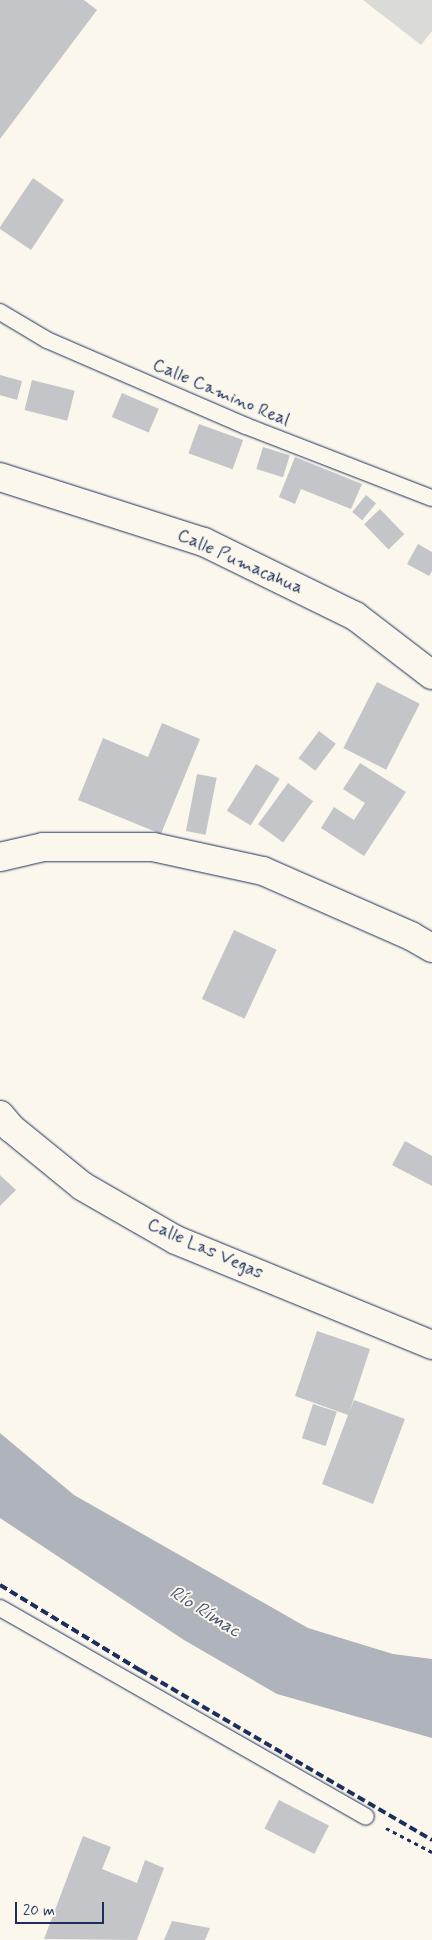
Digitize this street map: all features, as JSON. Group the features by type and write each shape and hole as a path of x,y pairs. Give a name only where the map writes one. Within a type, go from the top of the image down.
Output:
{"street":[{"name":"Calle Pumacahua","path":"0,477 204,542 355,616 432,675"},
{"path":"0,856 43,847 153,847 263,871 410,936 432,948"},
{"name":"Calle Las Vegas","path":"0,1115 11,1128 82,1186 176,1240 432,1345"}],"lane":[{"name":"Calle Camino Real","path":"0,312 47,340 246,426 432,498"},
{"path":"0,1608 366,1818"}],"path":[{"path":"366,1818 432,1852"}],"shaded area":[{"path":"363,0 432,0 432,31 421,45"}],"water":[{"name":"Río Rímac","path":"0,1433 74,1495 308,1628 393,1654 432,1659 432,1738 277,1694 184,1640 0,1518"}],"building":[{"path":"0,0 84,0 97,10 0,139"},
{"path":"33,178 64,200 31,250 0,229 0,227"},
{"path":"0,375 22,381 17,400 0,395"},
{"path":"32,380 75,391 67,421 25,410"},
{"path":"122,393 159,409 149,433 112,417"},
{"path":"199,424 243,440 233,469 188,453"},
{"path":"263,447 290,455 283,477 256,469"},
{"path":"295,457 362,484 351,509 301,489 295,504 279,497"},
{"path":"366,495 376,503 362,520 352,512"},
{"path":"380,509 404,534 388,549 364,524"},
{"path":"418,544 432,552 432,571 429,576 407,564"},
{"path":"377,682 420,704 386,770 343,748"},
{"path":"162,723 200,739 161,834 78,800 103,738 148,757"},
{"path":"319,731 336,744 315,771 299,758"},
{"path":"360,763 406,792 364,856 321,828 334,807 354,820 365,803 343,789"},
{"path":"256,764 280,779 251,825 227,811"},
{"path":"197,774 217,778 206,835 186,831"},
{"path":"288,783 313,801 283,842 258,824"},
{"path":"234,930 277,950 244,1019 202,999"},
{"path":"405,1141 432,1156 432,1186 392,1165"},
{"path":"0,1175 16,1190 0,1206"},
{"path":"317,1331 370,1349 349,1413 354,1400 405,1419 373,1504 322,1484 348,1415 295,1396"},
{"path":"313,1404 337,1412 326,1446 302,1438"},
{"path":"279,1800 329,1825 314,1854 264,1829"},
{"path":"83,1836 111,1847 102,1869 137,1883 145,1860 164,1868 137,1940 44,1939"},
{"path":"172,1921 210,1928 205,1940 164,1940"}],"railway":[{"path":"0,1585 140,1670 432,1840"}]}
